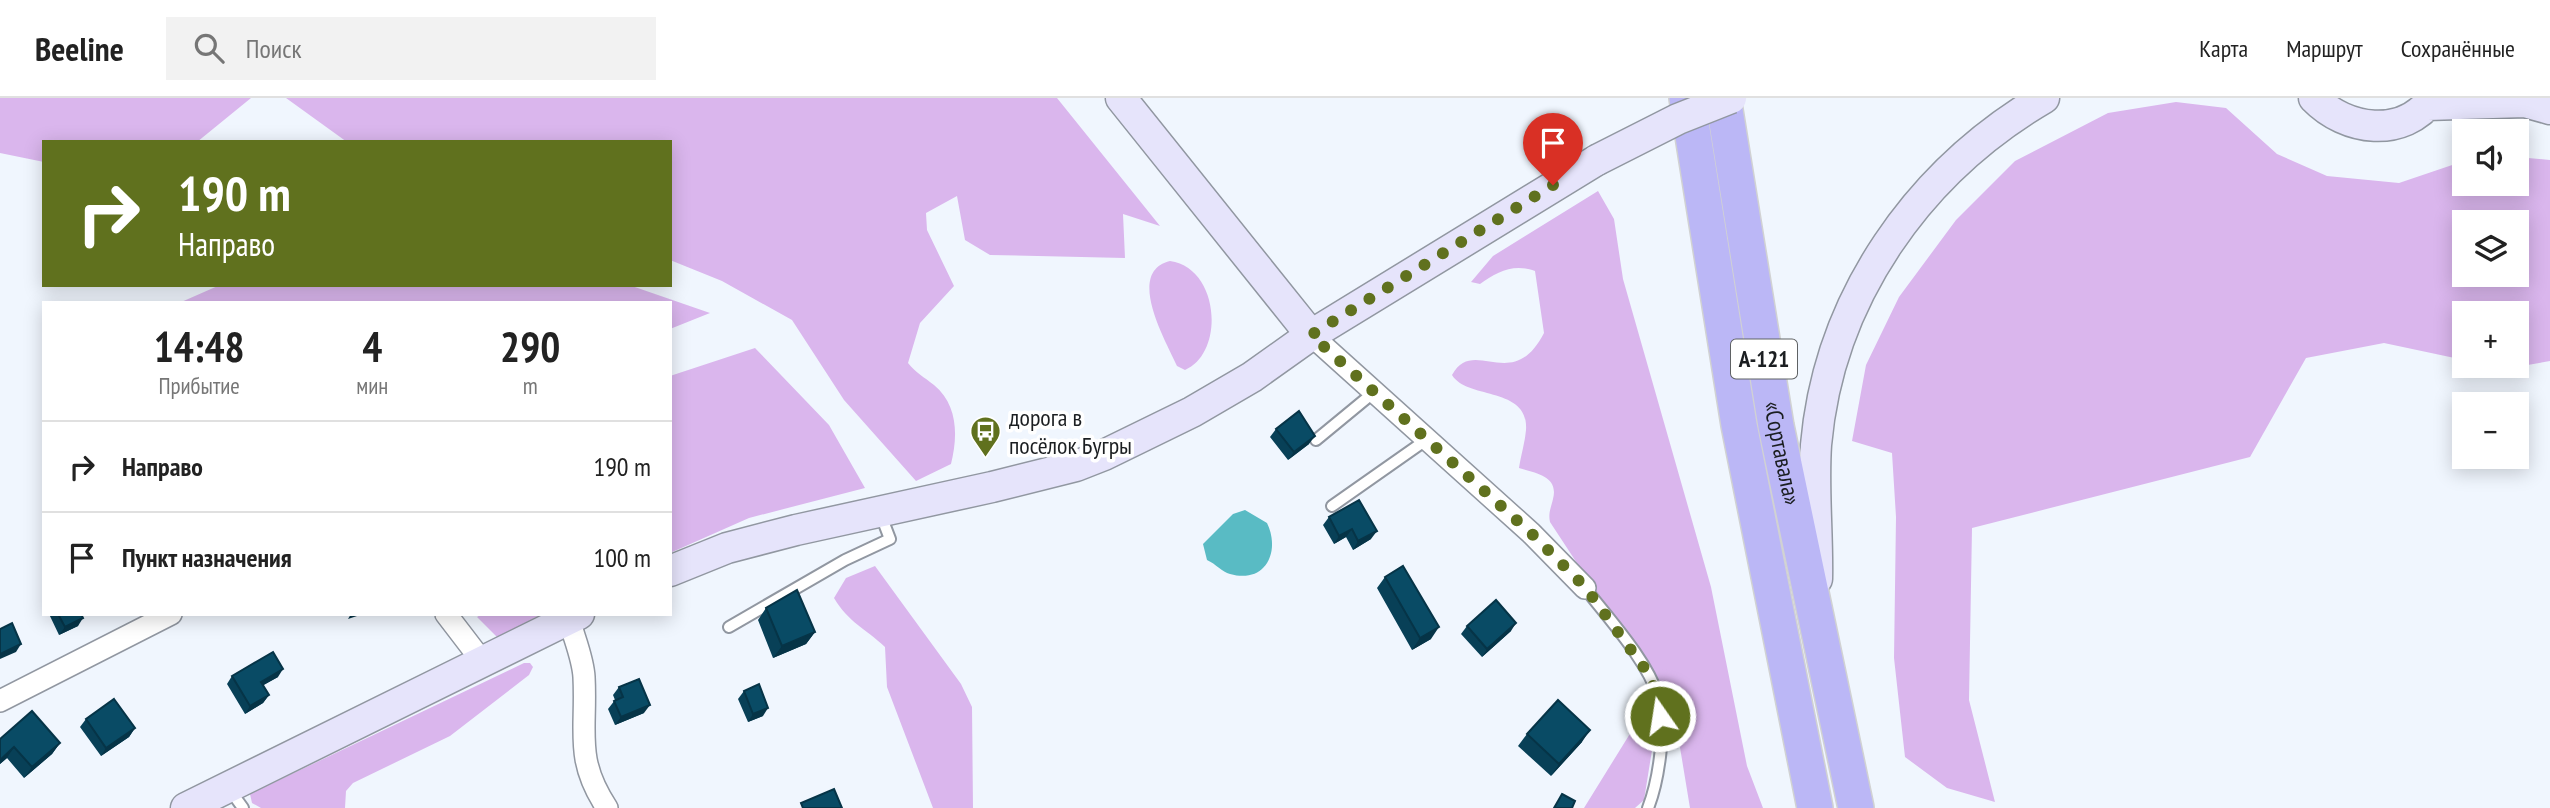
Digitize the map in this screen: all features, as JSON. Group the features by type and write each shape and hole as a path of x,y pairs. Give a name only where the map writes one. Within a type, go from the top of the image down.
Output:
{"highway":[{"name":"«Сортавала»","path":"1687,98 1740,425 1815,808"},
{"name":"«Сортавала»","path":"1723,98 1774,414 1856,808"}],"main road":[{"path":"1121,98 1311,335"},
{"path":"672,570 727,548 1040,475 1104,455 1192,412 1252,377 1311,335 1597,160 1678,119 1731,98"},
{"path":"1817,618 1816,448 1821,406 1834,351 1865,281 1902,221 1978,142 2044,98"},
{"path":"2314,102 2347,122 2369,127 2392,125 2413,116 2430,102 2532,103"},
{"path":"186,808 236,798 482,661 574,617"}],"street":[{"path":"1311,335 1531,533 1585,587"},
{"path":"0,701 167,616"},
{"path":"448,616 482,661"},
{"path":"574,617 584,675 583,754 593,787 607,808"}],"lane":[{"path":"1316,440 1373,393"},
{"path":"1332,506 1426,440"},
{"path":"729,627 845,560 890,539 879,511"},
{"path":"1585,587 1645,669 1658,696 1660,735 1656,787 1648,808"}],"shaded area":[{"path":"0,98 251,98 199,140 42,140 42,162 0,153"},
{"path":"286,98 1057,98 1160,226 1123,214 1125,258 990,255 965,240 957,196 926,213 927,230 954,286 920,323 908,363 934,385 948,402 954,422 955,443 951,464 916,481 844,400 792,320 722,281 672,261 672,140 344,140"},
{"path":"2176,102 2226,108 2277,154 2327,176 2399,183 2452,165 2452,196 2529,196 2529,158 2550,160 2550,361 2529,365 2529,301 2452,301 2452,357 2384,343 2306,358 2250,457 1972,528 1969,700 1995,802 1947,788 1905,757 1894,658 1896,517 1892,453 1852,441 1866,365 1899,297 1956,220 2015,161 2108,113"},
{"path":"1598,191 1614,219 1623,279 1711,587 1747,766 1763,808 1690,808 1674,711 1550,522 1553,485 1545,477 1519,468 1526,430 1524,416 1518,406 1508,400 1470,388 1452,375 1461,364 1471,360 1507,363 1519,360 1532,351 1544,333 1535,271 1512,268 1480,284 1471,282 1493,256"},
{"path":"1170,261 1187,267 1199,279 1207,294 1211,312 1207,347 1198,361 1185,370 1177,366 1152,308 1151,279 1157,268"},
{"path":"215,287 635,287 710,313 672,328 672,301 184,301"},
{"path":"755,348 829,425 865,488 749,518 672,552 672,375"},
{"path":"875,566 961,684 972,707 973,808 933,808 887,687 885,647 851,619 834,598 846,578"},
{"path":"479,616 538,616 497,637"},
{"path":"524,663 530,663 533,667 529,675 450,736 353,783 346,791 345,808 261,808 252,803 250,794"},
{"path":"1657,719 1644,800 1635,808 1584,808 1636,724"}],"water":[{"path":"1245,510 1267,523 1272,545 1271,555 1261,570 1242,576 1227,573 1207,560 1203,544 1233,514"}],"building":[{"path":"1299,411 1315,436 1294,452 1276,429"},
{"path":"1359,500 1377,531 1358,541 1352,529 1339,536 1329,517"},
{"path":"1403,566 1439,627 1420,638 1385,577"},
{"path":"797,590 815,632 782,646 766,608"},
{"path":"1496,600 1516,623 1487,649 1467,626"},
{"path":"59,616 82,616 83,618 65,627"},
{"path":"12,623 21,644 0,654 0,629"},
{"path":"273,652 283,669 261,682 269,695 250,706 232,676"},
{"path":"639,679 650,705 621,717 614,701 623,697 619,687"},
{"path":"759,684 768,708 753,714 744,691"},
{"path":"114,699 135,728 106,748 86,719"},
{"path":"1558,700 1590,730 1559,764 1527,734"},
{"path":"32,711 60,743 32,767 14,747 0,760 0,739"},
{"path":"834,789 842,808 803,808 801,803"},
{"path":"1562,794 1575,801 1572,808 1554,808"}],"place":[{"name":"дорога в посёлок Бугры","path":"986,459"}],"route":[{"path":"1553,185 1311,335 1531,533 1585,587 1645,669 1658,696 1660,716"}]}
